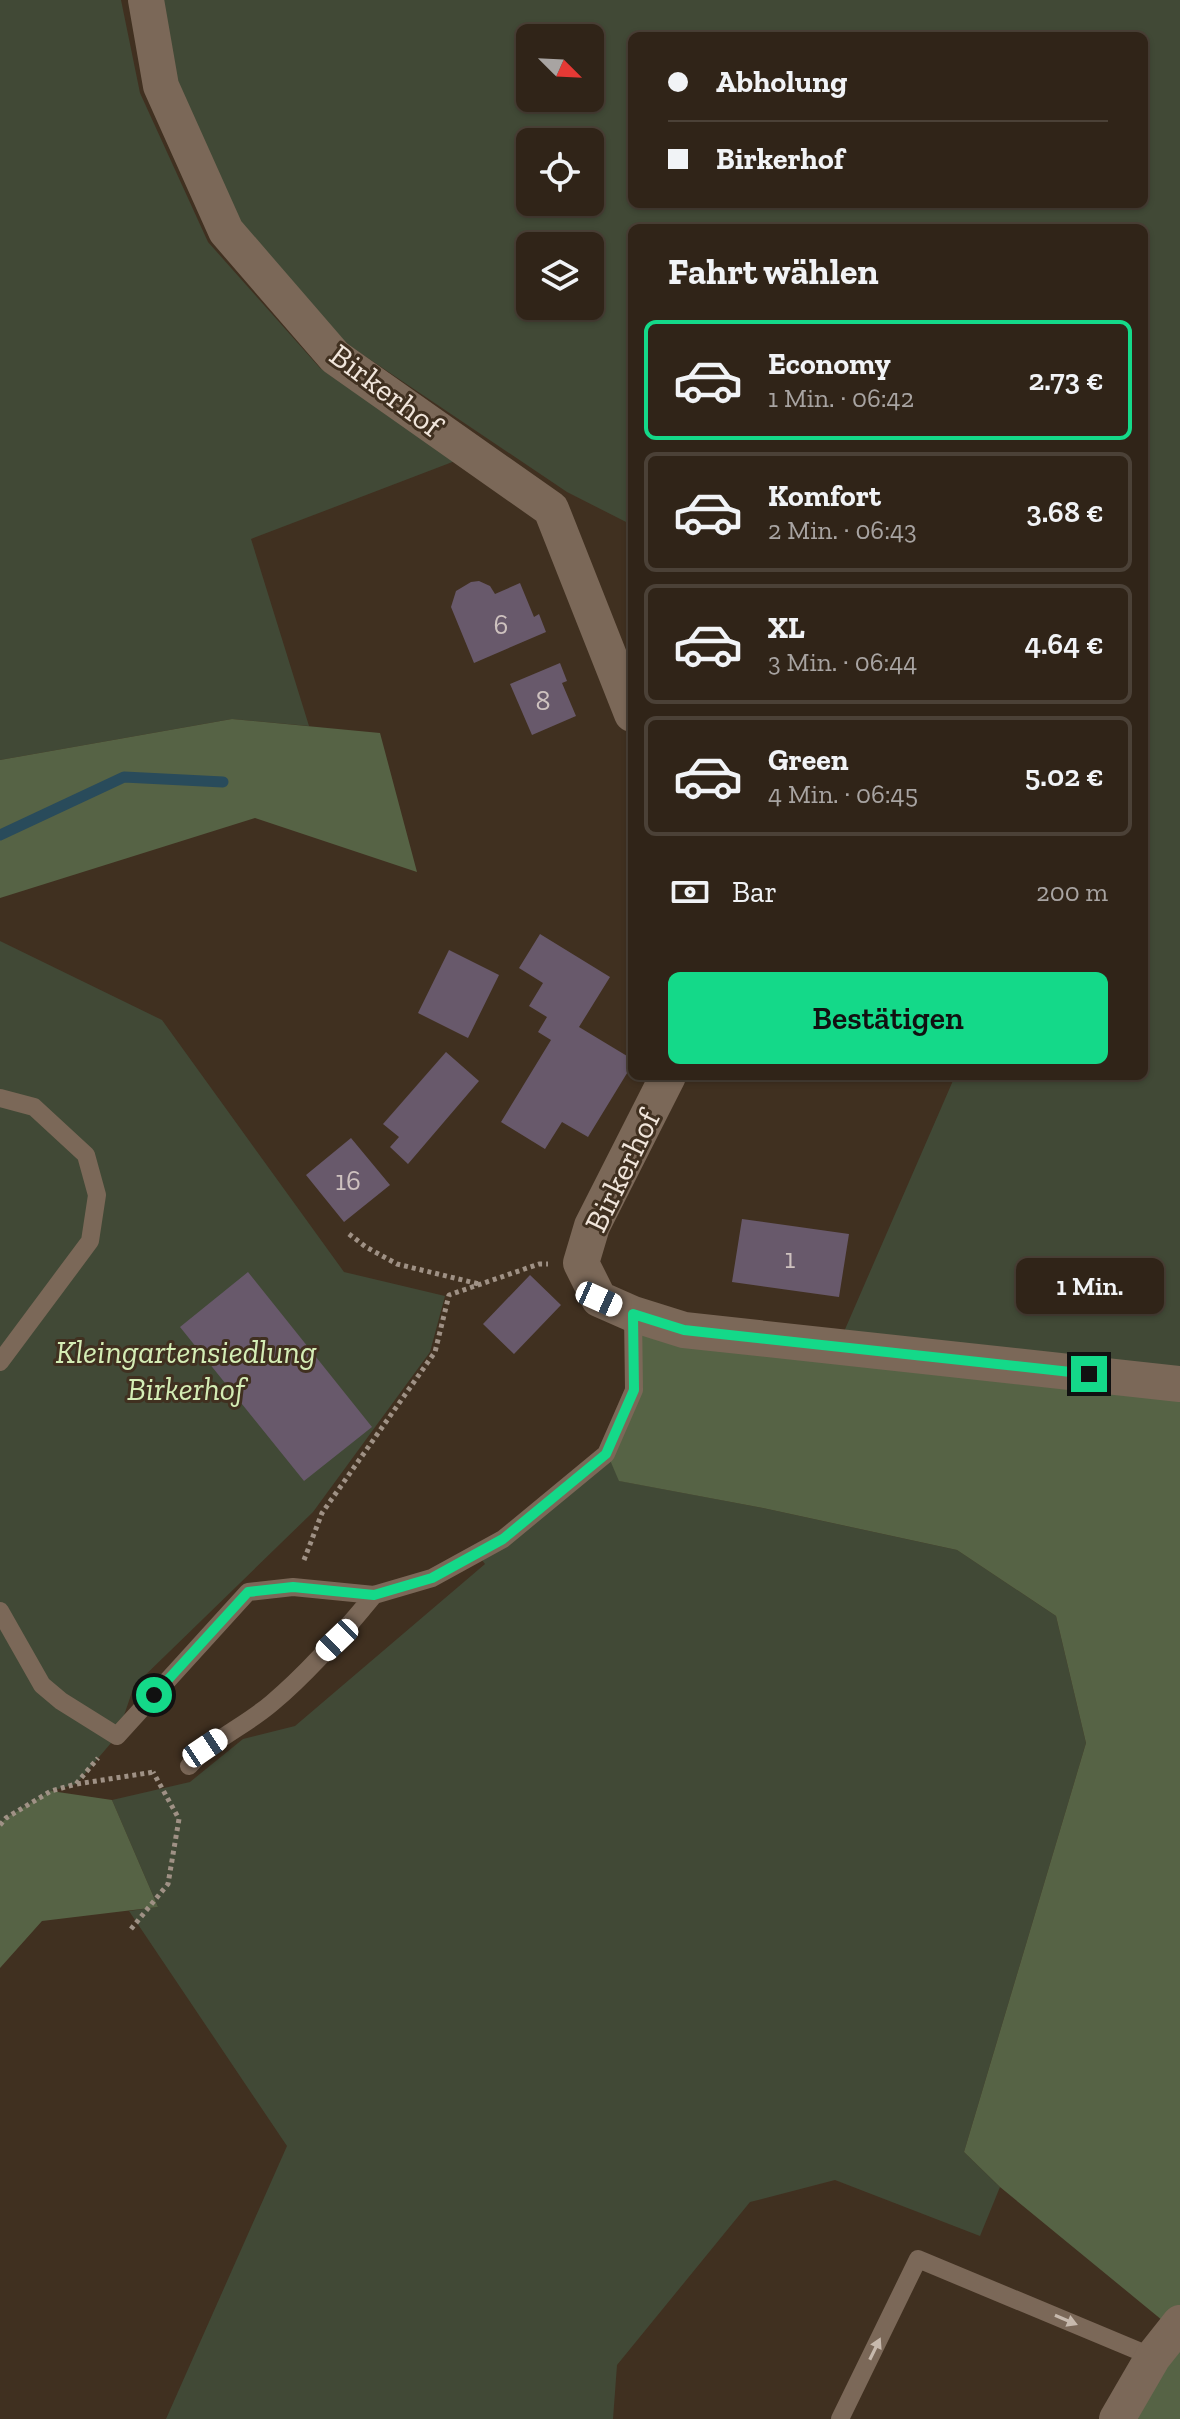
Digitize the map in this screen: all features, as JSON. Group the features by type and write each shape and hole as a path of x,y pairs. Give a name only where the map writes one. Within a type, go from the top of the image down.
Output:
{"street":[{"name":"Birkerhof","path":"146,0 161,86 226,231 335,357 551,509 628,704"},
{"name":"Birkerhof","path":"666,1080 592,1226 581,1263 599,1299 633,1314 684,1330 1180,1384"},
{"path":"1117,2419 1153,2357 1180,2323"}],"lane":[{"path":"0,1098 34,1107 86,1155 97,1195 90,1241 0,1362"},
{"path":"0,1611 42,1685 61,1701 117,1736 248,1592 293,1587 374,1595 432,1578 503,1539 606,1454 634,1390 633,1314"},
{"path":"189,1766 205,1748 271,1704 337,1640 374,1595"},
{"path":"840,2419 918,2259 1153,2357"}],"path":[{"path":"349,1234 397,1264 480,1284"},
{"path":"293,1587 322,1513 435,1352 449,1295 539,1264 581,1263"},
{"path":"76,1784 117,1736"},
{"path":"0,1825 6,1818 51,1791 76,1784 189,1766"},
{"path":"131,1929 168,1884 179,1819 153,1772"}],"green space":[{"path":"0,0 121,0 140,93 208,242 320,368 455,461 251,539 309,726 232,719 0,760"},
{"path":"162,0 1180,0 1180,1372 843,1334 953,1080 1148,1080 1148,224 628,224 628,523 567,492 347,344 238,221 175,79"},
{"path":"232,719 380,733 417,872 255,818 0,898 0,760"},
{"name":"Kleingartensiedlung Birkerhof","path":"0,941 162,1020 344,1272 445,1296 430,1352 313,1512 134,1686 117,1736 76,1784 51,1791 6,1818 0,1825"},
{"path":"638,1323 1180,1394 1180,2310 1168,2325 1000,2187 964,2152 1086,1743 1056,1616 957,1550 619,1481 609,1458 639,1391"},
{"path":"609,1458 620,1481 957,1550 1056,1616 1086,1743 964,2152 1000,2187 980,2236 835,2180 750,2202 617,2365 613,2419 166,2419 287,2146 129,1911 158,1907 112,1800 190,1782 243,1739 295,1726 485,1564 479,1556"},
{"path":"51,1791 112,1800 158,1907 42,1921 0,1968 0,1825 6,1818"},
{"path":"1180,2335 1180,2419 1128,2419"}],"building":[{"path":"479,581 490,586 495,594 520,583 534,617 539,614 546,632 474,663 451,607 456,591"},
{"path":"560,663 567,681 562,683 576,716 532,735 510,684"},
{"path":"540,934 610,977 579,1027 628,1057 628,1072 588,1137 562,1122 545,1149 501,1122 551,1040 538,1032 547,1017 529,1006 543,983 519,968"},
{"path":"449,950 499,975 468,1038 418,1013"},
{"path":"446,1052 479,1081 408,1164 390,1147 399,1137 383,1124"},
{"path":"351,1138 390,1185 344,1222 306,1175"},
{"path":"742,1219 849,1234 839,1297 732,1282"},
{"path":"248,1272 372,1427 304,1481 180,1327"},
{"path":"530,1275 561,1305 514,1354 483,1324"}],"waterway":[{"path":"0,835 124,777 223,782"}],"route":[{"path":"154,1695 248,1592 293,1587 374,1595 432,1578 503,1539 606,1454 634,1390 633,1314 684,1330 1089,1374"}]}
